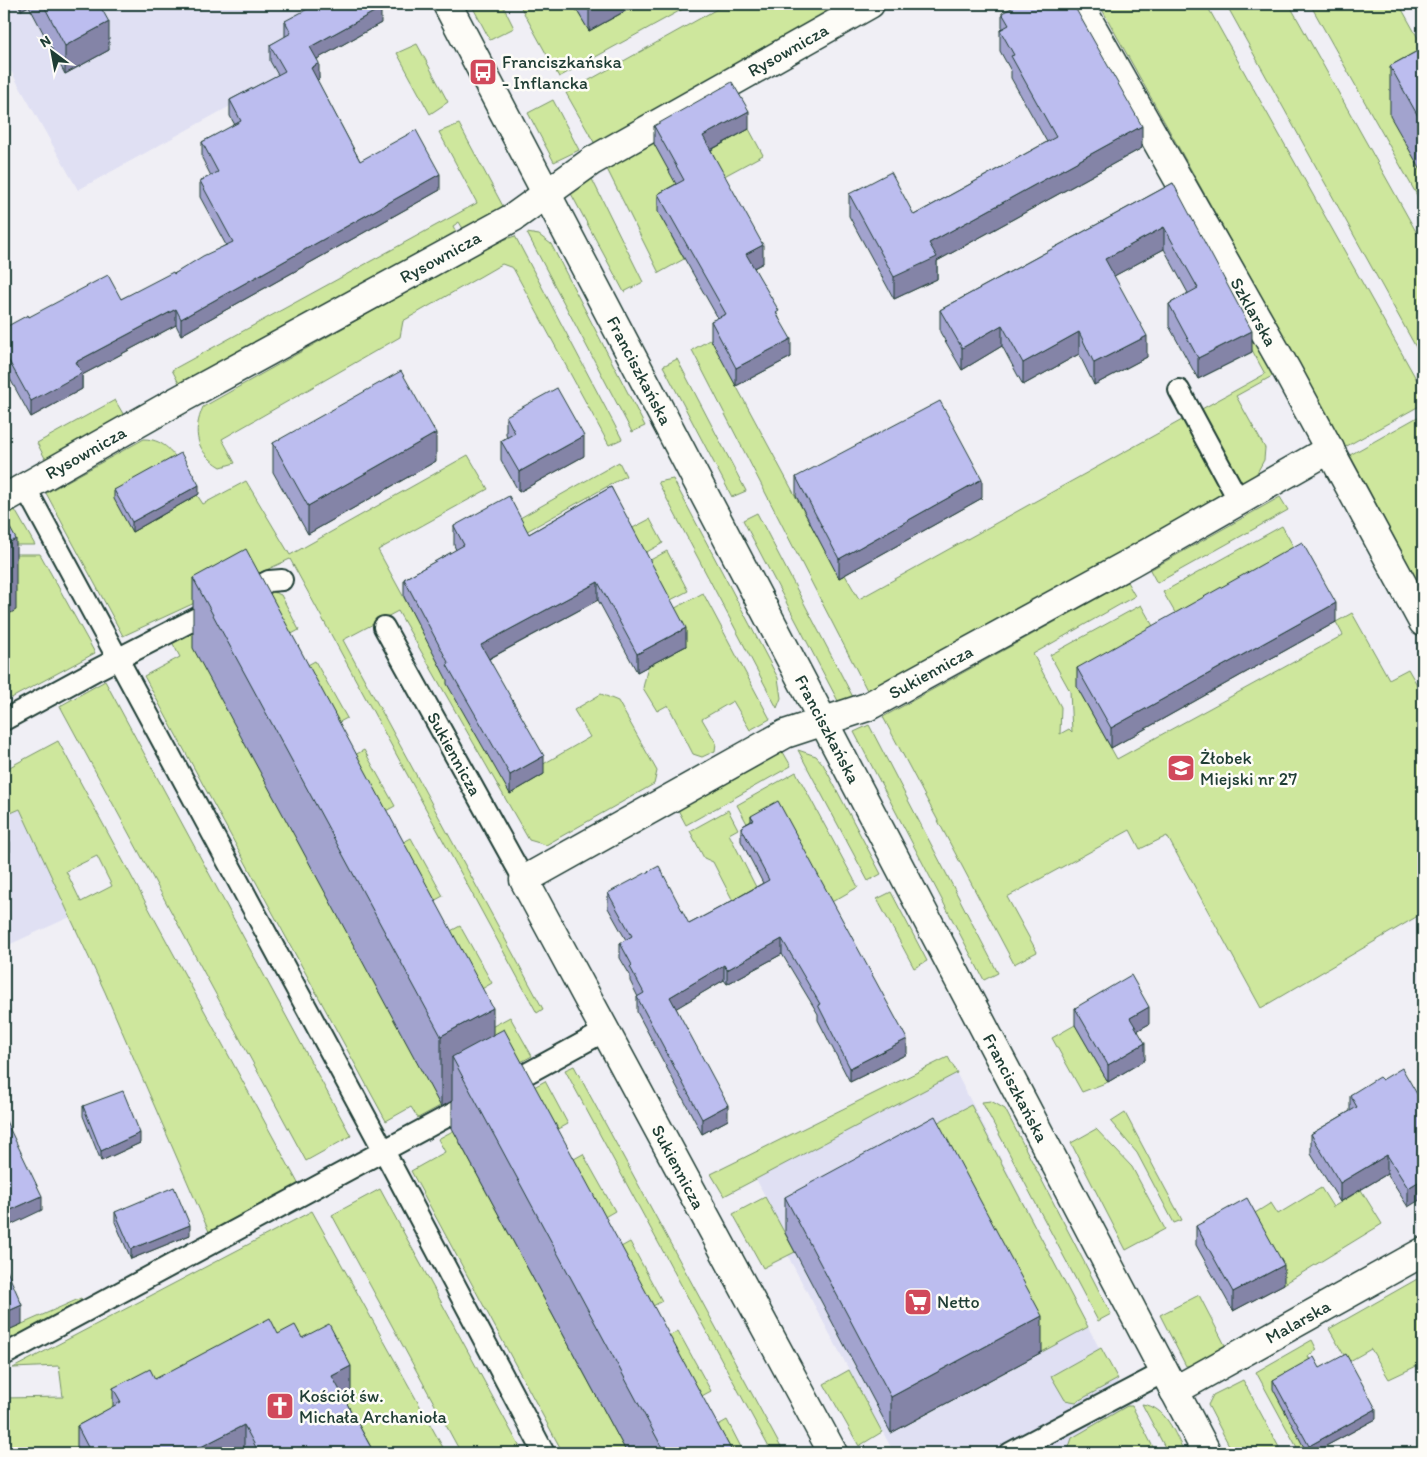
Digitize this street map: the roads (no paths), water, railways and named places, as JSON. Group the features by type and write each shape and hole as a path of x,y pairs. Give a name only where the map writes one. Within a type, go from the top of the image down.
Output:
{"street":[{"name":"Franciszkańska","path":"447,4 1207,1453"},
{"name":"Rysownicza","path":"14,493 177,401 514,217 546,192 592,161 870,4"},
{"name":"Szklarska","path":"1078,4 1330,449 1423,622"},
{"name":"Sukiennicza","path":"833,1453 524,880 784,734 867,707 1330,449"},
{"name":"Malarska","path":"1169,1382 1423,1252"}],"lane":[{"path":"1179,390 1239,501"},
{"path":"14,493 118,658 384,1151 544,1453"},
{"path":"4,720 118,658 268,581 282,580"},
{"name":"Sukiennicza","path":"384,627 524,880"},
{"path":"4,1355 605,1031"},
{"path":"1010,1453 1169,1382"}],"place":[{"name":"Franciszkańska - Inflancka","path":"483,72"},
{"name":"Żłobek Miejski nr 27","path":"1181,768"},
{"name":"Netto","path":"918,1302"},
{"name":"Kościół św. Michała Archanioła","path":"280,1406"}]}
